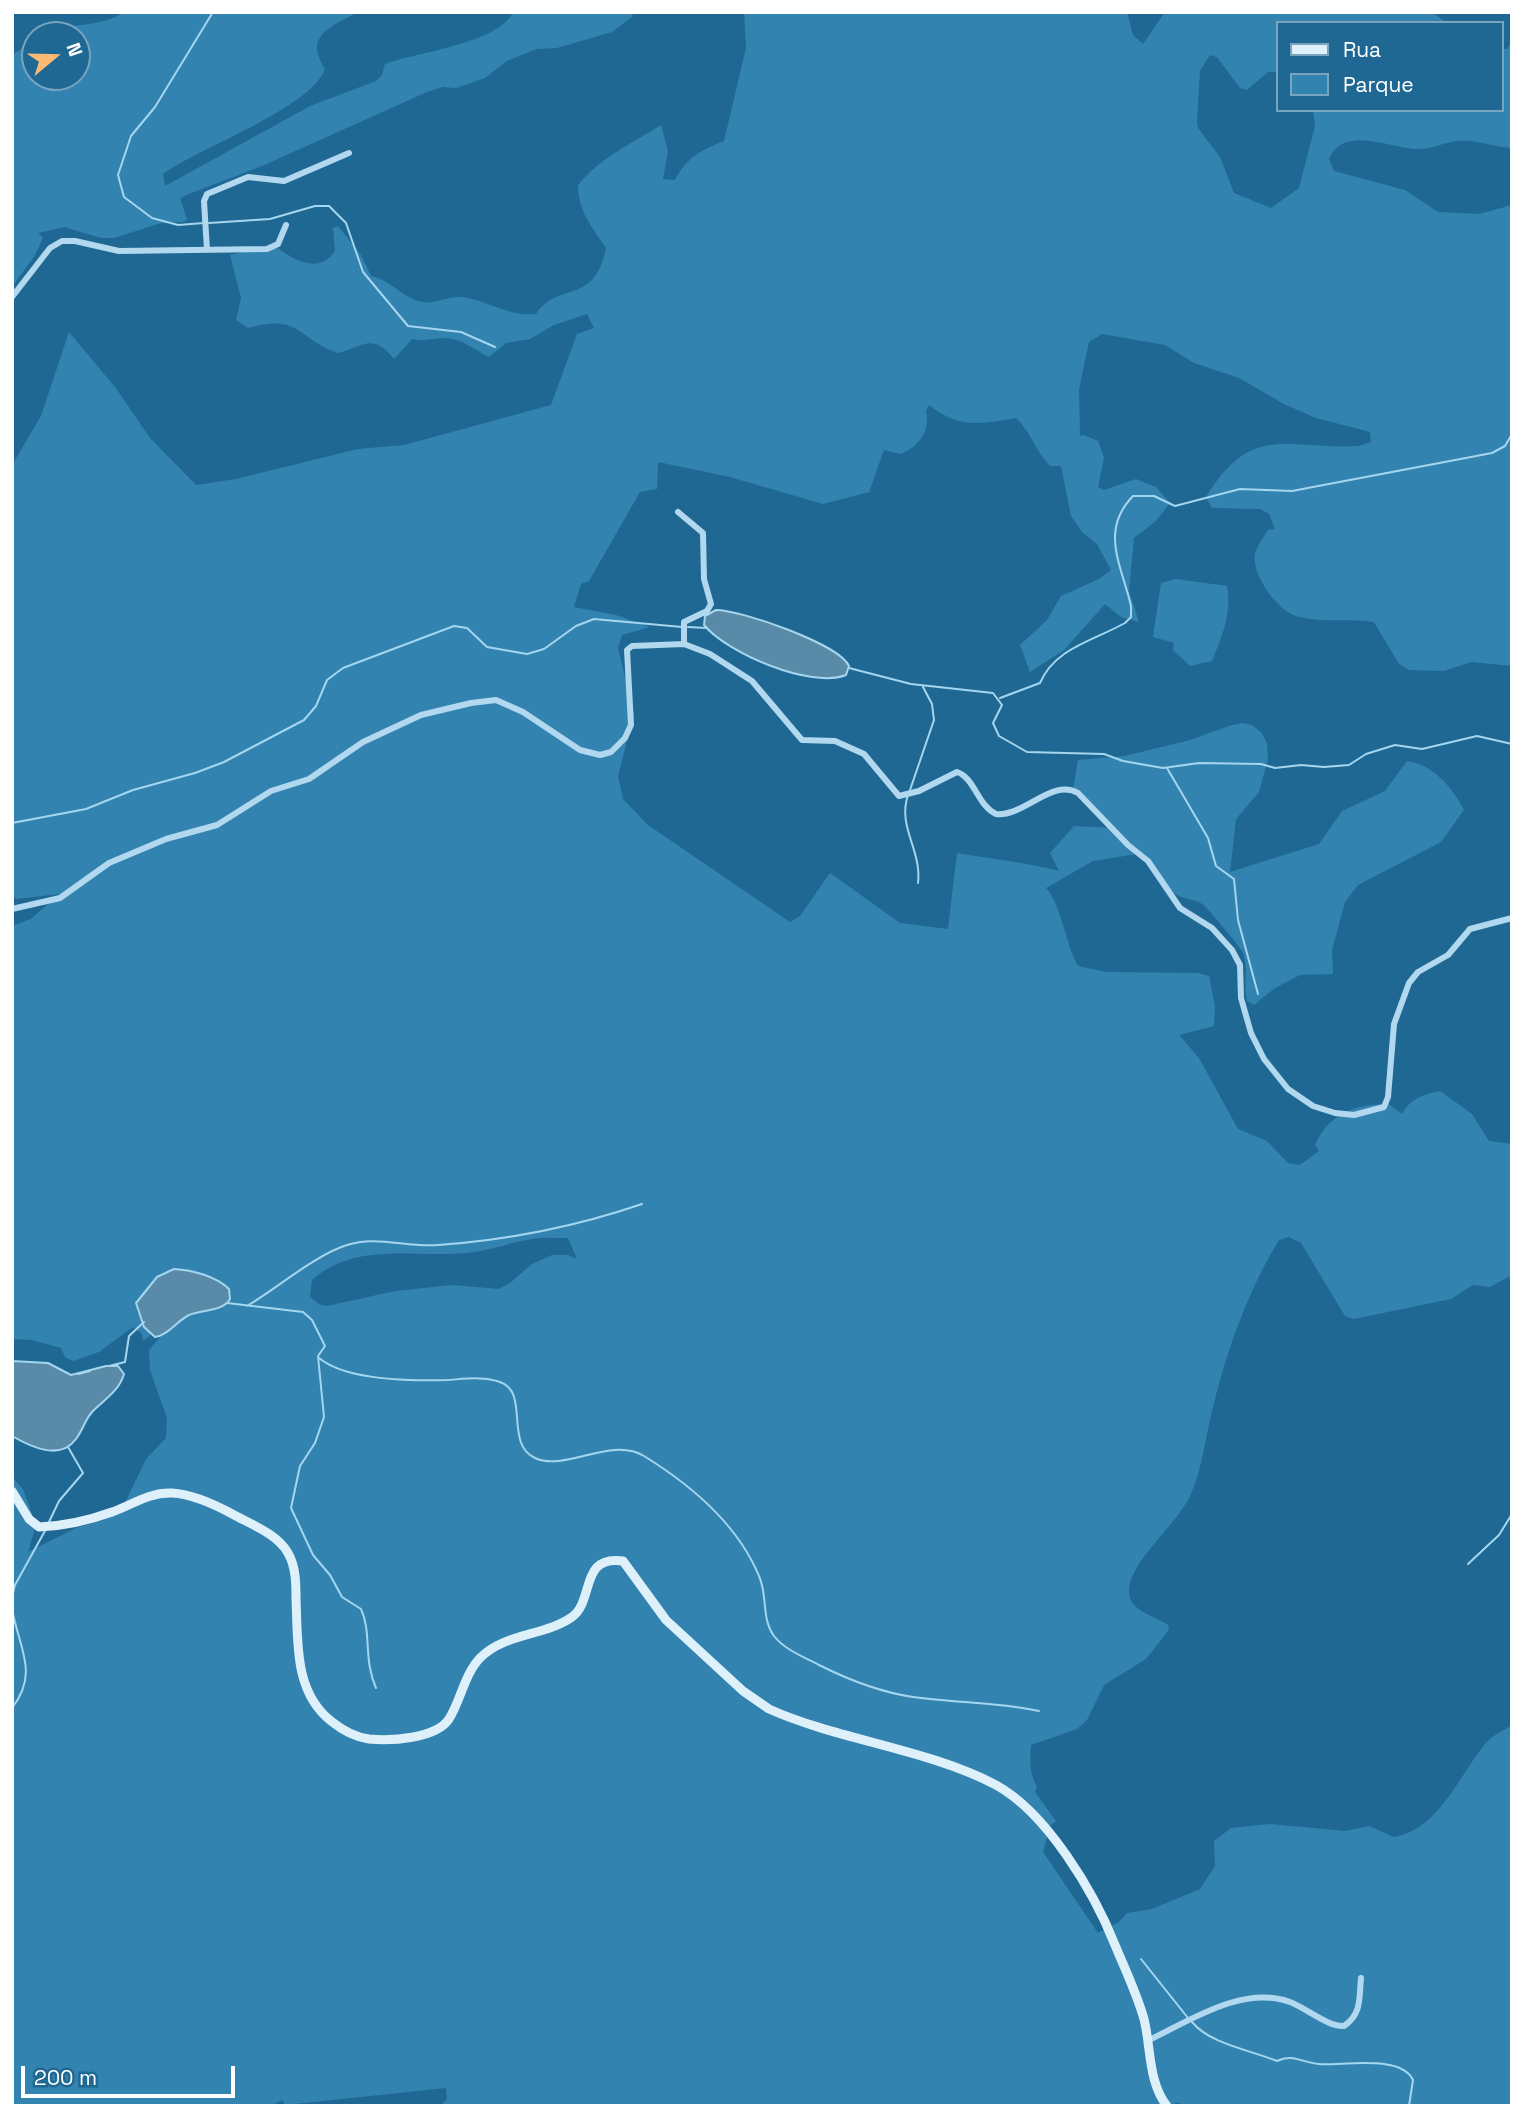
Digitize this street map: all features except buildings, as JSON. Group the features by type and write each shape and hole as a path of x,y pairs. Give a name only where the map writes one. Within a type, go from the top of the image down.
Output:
{"street":[{"path":"207,250 204,201 207,194 248,177 284,181 349,153"},
{"path":"12,297 50,248 62,241 75,240 119,251 272,248 278,244 286,225"},
{"path":"678,512 703,533 704,579 711,604 707,611 687,618 684,644"},
{"path":"12,908 60,898 109,863 166,839 217,825 271,791 309,779 354,747 421,715 496,700 523,712 580,751 600,755 611,752 625,738 631,725 627,650 632,646 684,644 710,654 752,681 802,740 835,741 871,759 899,796 919,791 957,772 965,775 982,804 996,814 1017,811 1059,790 1078,793 1128,845 1148,861 1180,908 1212,928 1232,950 1240,965 1243,1007 1257,1047 1288,1089 1324,1110 1354,1115 1384,1107 1388,1097 1394,1024 1409,983 1418,972 1448,955 1470,929 1512,918"},
{"path":"12,1491 29,1519 39,1527 104,1515 153,1495 175,1493 230,1513 264,1531 281,1544 292,1565 302,1680 309,1699 340,1728 370,1739 403,1737 438,1729 449,1719 463,1686 481,1657 516,1638 570,1619 578,1610 593,1572 599,1565 614,1560 623,1561 666,1620 736,1685 769,1709 957,1770 995,1785 1011,1795 1055,1842 1095,1900 1139,2002 1149,2040 1154,2080 1167,2106"},
{"path":"1149,2040 1221,2007 1256,1997 1289,2001 1335,2025 1344,2026 1359,2009 1361,1978"}],"green space":[{"path":"124,12 358,12 330,27 319,40 319,57 325,69 315,84 277,113 163,174 165,186 310,106 376,81 382,75 385,64 455,46 492,32 505,23 513,12 631,12 633,16 612,32 557,48 536,49 507,61 485,78 456,88 443,87 427,92 262,166 180,198 187,219 184,222 161,223 114,238 101,238 64,227 38,233 43,238 35,255 12,287 12,55 21,49 21,91 91,91 91,23"},
{"path":"744,12 1127,12 1133,35 1143,44 1165,12 1431,12 1445,21 1276,21 1276,72 1268,72 1247,90 1240,88 1217,57 1210,55 1200,71 1198,128 1220,157 1234,193 1271,208 1299,188 1315,126 1313,112 1503,112 1503,49 1507,49 1512,41 1512,148 1464,141 1420,149 1357,140 1336,148 1329,159 1334,171 1405,190 1438,212 1479,214 1512,205 1512,666 1471,662 1444,671 1409,670 1399,664 1374,622 1308,619 1291,614 1283,608 1268,592 1255,563 1260,542 1268,530 1275,529 1269,514 1260,509 1212,508 1206,497 1223,473 1239,458 1255,449 1290,444 1359,446 1371,442 1370,432 1316,418 1284,404 1239,378 1194,363 1165,345 1102,334 1089,342 1079,389 1080,436 1098,441 1104,458 1098,487 1104,490 1136,479 1156,487 1170,503 1156,521 1134,538 1129,591 1139,622 1121,617 1105,604 1064,650 1030,672 1020,645 1047,620 1061,596 1099,579 1111,570 1097,544 1082,532 1071,516 1061,466 1050,466 1016,418 971,423 950,418 929,405 926,411 927,425 922,438 912,448 900,454 884,450 869,492 823,504 730,477 658,462 657,489 640,492 589,581 581,584 574,607 616,615 650,627 622,635 618,648 634,714 618,776 623,799 648,825 790,922 800,916 830,873 900,923 948,929 957,853 1059,871 1050,853 1074,826 1114,828 1073,789 1078,760 1125,756 1190,740 1242,723 1252,725 1261,732 1267,743 1268,759 1259,792 1236,819 1230,872 1319,844 1342,811 1385,791 1407,761 1434,772 1448,785 1459,801 1464,810 1441,842 1358,885 1345,902 1332,950 1333,974 1300,975 1275,988 1254,1005 1247,1001 1246,965 1241,950 1202,904 1172,891 1143,853 1093,861 1046,888 1056,905 1078,966 1106,972 1198,973 1209,976 1215,1007 1214,1026 1179,1035 1199,1058 1238,1129 1267,1141 1288,1163 1300,1165 1319,1151 1315,1145 1321,1134 1345,1112 1365,1106 1389,1104 1402,1114 1418,1098 1440,1091 1472,1114 1489,1141 1512,1144 1512,1275 1490,1287 1473,1285 1451,1299 1354,1319 1345,1316 1301,1243 1289,1237 1279,1240 1258,1278 1233,1340 1190,1496 1144,1557 1131,1581 1130,1599 1138,1609 1168,1625 1169,1630 1146,1659 1104,1685 1087,1720 1077,1729 1031,1745 1030,1762 1037,1787 1035,1792 1056,1821 1050,1826 1043,1852 1098,1933 1119,1922 1127,1913 1152,1909 1200,1889 1215,1866 1214,1841 1231,1828 1270,1824 1345,1831 1369,1826 1394,1837 1409,1832 1435,1813 1488,1741 1512,1725 1512,2106 1187,2106 1175,2102 1176,2106 440,2106 447,2099 446,2088 285,2105 282,2100 271,2106 12,2106 12,1477 23,1489 36,1525 28,1552 78,1527 104,1520 124,1505 146,1459 166,1438 167,1418 150,1370 149,1350 161,1336 186,1316 224,1306 228,1304 231,1294 226,1285 209,1276 187,1274 157,1277 136,1303 138,1314 151,1335 143,1341 142,1334 133,1327 99,1352 73,1361 65,1357 61,1348 32,1340 12,1339 12,926 31,919 59,894 17,899 12,896 12,465 41,416 69,332 115,387 150,438 196,485 236,479 358,449 404,445 551,405 577,334 594,328 587,314 554,325 530,339 506,343 489,357 463,343 446,338 412,339 394,359 380,346 368,343 338,353 289,326 265,324 248,328 236,320 241,298 230,255 273,245 305,263 321,263 335,251 333,228 338,226 361,255 371,276 383,280 418,301 461,297 507,311 536,314 555,298 585,286 600,266 606,248 580,203 578,185 587,175 606,159 661,125 668,151 663,179 675,180 695,156 724,141 746,48","holes":["544,1238 568,1238 577,1259 568,1255 552,1255 532,1264 510,1283 498,1289 453,1285 395,1291 327,1306 310,1297 312,1280 329,1268 366,1256 467,1253"]},
{"path":"1176,579 1227,586 1227,615 1212,661 1190,666 1173,650 1174,643 1153,637 1161,583"}],"shaded area":[{"path":"716,610 766,622 828,648 849,666 846,675 831,678 812,677 770,666 750,657 715,636 704,625 705,616"},
{"path":"174,1269 211,1277 229,1289 230,1299 218,1308 189,1315 164,1334 155,1337 144,1327 136,1303 157,1277"},
{"path":"12,1361 48,1363 71,1375 106,1366 118,1366 124,1374 115,1390 90,1414 69,1446 54,1451 45,1450 12,1436"}],"waterway":[{"path":"204,223 178,225 152,218 124,197 118,175 131,136 155,107 213,12"},
{"path":"209,223 270,219 315,206 329,206 346,223 363,272 408,326 461,332 495,347"},
{"path":"1000,698 1040,683 1055,661 1065,653 1125,623 1131,617 1131,606 1119,563 1115,536 1117,522 1133,496 1154,496 1175,506 1240,489 1292,491 1492,453 1505,446 1512,434"},
{"path":"12,823 86,809 133,790 224,762 304,720 316,706 327,680 343,668 454,626 467,628 487,647 527,654 544,649 576,626 594,619 682,627"},
{"path":"688,627 707,628"},
{"path":"849,668 911,684 993,693 1002,705 993,723 999,736 1027,752 1104,754 1123,761 1163,768 1199,763 1261,764 1275,768 1349,765 1366,754 1395,745 1422,749 1477,736 1512,744"},
{"path":"910,790 934,720 932,704 923,687"},
{"path":"1167,768 1208,838 1216,866 1234,879 1238,920 1258,994"},
{"path":"908,795 905,818 917,860 918,883"},
{"path":"247,1306 310,1264 335,1250 358,1242 427,1245 490,1240 566,1226 642,1204"},
{"path":"227,1303 303,1312 312,1320 325,1346 318,1356 324,1417 315,1443 300,1466 291,1508 313,1555 330,1575 342,1597 361,1609 376,1688"},
{"path":"109,1366 125,1362 129,1336 144,1322"},
{"path":"319,1358 346,1371 380,1378 481,1378 500,1382 509,1388 514,1396 521,1442 526,1451 535,1458 560,1461 617,1450 631,1451 662,1467 711,1507 750,1557 762,1584 767,1622 778,1641 789,1649 842,1676 888,1692 1039,1711"},
{"path":"78,1374 90,1371"},
{"path":"48,1524 59,1501 83,1473 68,1447"},
{"path":"1468,1564 1499,1535 1512,1514"},
{"path":"12,1597 15,1585 46,1529"},
{"path":"12,1608 26,1671 25,1683 12,1708"},
{"path":"1141,1959 1188,2018"},
{"path":"1192,2022 1209,2036 1277,2061 1293,2058 1319,2064 1370,2063 1396,2067 1406,2072 1413,2080 1409,2106"}]}
